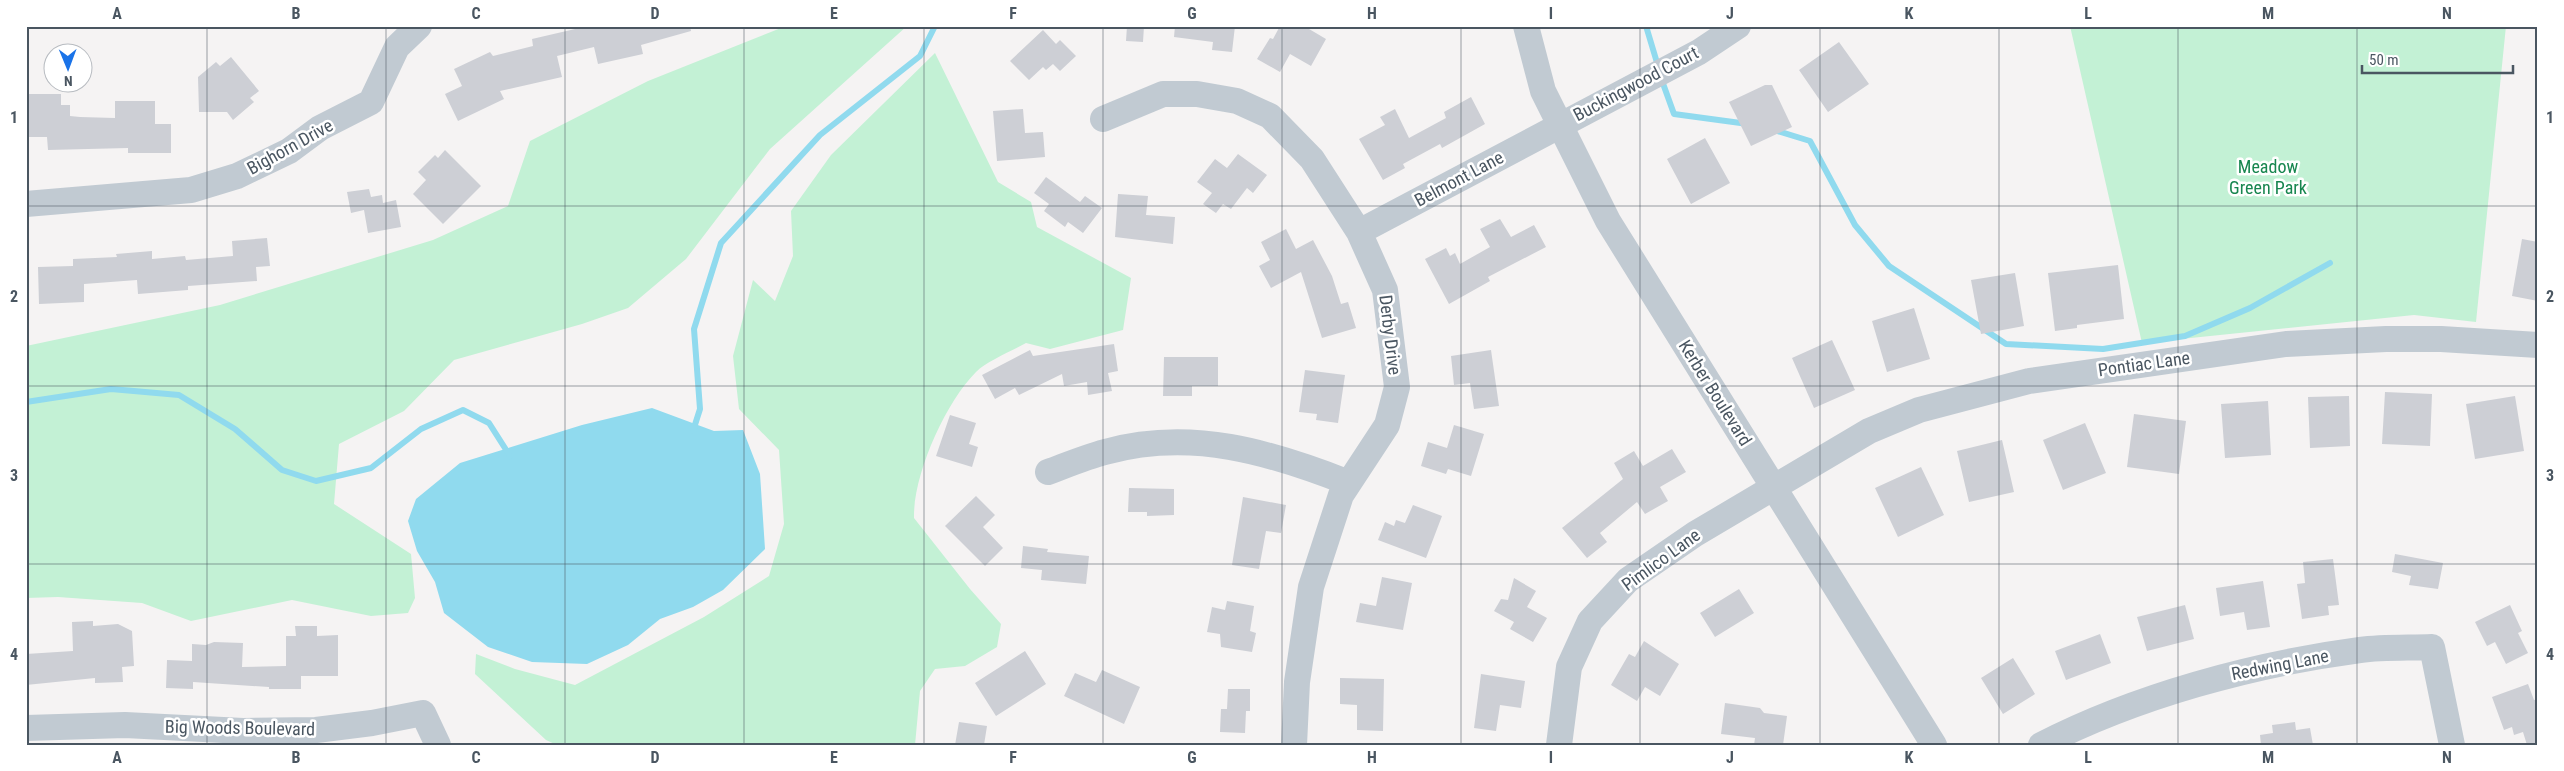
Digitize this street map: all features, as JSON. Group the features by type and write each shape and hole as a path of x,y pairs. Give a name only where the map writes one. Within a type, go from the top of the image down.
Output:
{"street":[{"name":"Bighorn Drive","path":"26,204 191,190 237,176 289,151 320,128 371,102 397,47 419,26"},
{"name":"Kerber Boulevard","path":"1526,26 1543,91 1608,221 1934,745"},
{"name":"Buckingwood Court","path":"1559,125 1699,52 1738,26"},
{"name":"Derby Drive","path":"1102,118 1163,94 1197,94 1237,101 1270,116 1312,159 1360,232 1385,290 1397,387 1388,425 1341,494 1311,586 1297,682 1294,745"},
{"name":"Belmont Lane","path":"1360,232 1559,125"},
{"name":"Pontiac Lane","path":"1773,487 1869,431 1919,410 2029,381 2286,344 2422,339 2538,345"},
{"path":"1048,472 1106,452 1147,445 1192,443 1240,447 1298,463 1349,483"},
{"name":"Pimlico Lane","path":"1559,745 1569,667 1590,621 1628,580 1695,534 1773,487"},
{"name":"Redwing Lane","path":"2042,745 2073,729 2216,677 2361,650 2432,647 2452,745"},
{"name":"Big Woods Boulevard","path":"26,728 125,725 243,731 316,730 372,723 423,713 438,745"}],"green space":[{"path":"786,26 907,26 770,149 686,259 628,308 582,324 454,360 404,411 339,444 334,504 411,554 415,598 408,613 371,616 292,600 191,621 142,603 58,597 26,598 26,346 220,305 433,240 508,206 530,141 648,81"},
{"name":"Meadow Green Park","path":"2070,26 2506,26 2476,322 2414,315 2142,343"},
{"path":"935,53 998,182 1031,202 1037,227 1131,278 1123,330 1050,349 1026,343 986,364 964,385 953,402 942,420 925,461 915,501 914,518 970,589 1001,624 997,647 965,666 935,669 920,691 915,745 557,745 546,740 475,674 476,654 515,669 575,685 704,617 769,576 784,524 779,450 739,409 733,356 753,280 775,301 793,256 791,211 831,155"}],"water":[{"path":"652,408 714,431 743,430 760,474 765,549 723,590 693,607 660,619 628,645 587,664 532,662 488,647 444,613 435,582 417,551 408,521 416,499 460,463 582,425"}],"building":[{"path":"588,26 624,26 624,29 637,26 690,26 691,31 641,45 643,54 598,64 594,47 557,56 562,77 500,91 504,99 458,121 445,94 462,86 454,69 490,52 493,56 533,46 532,39"},
{"path":"1127,26 1144,26 1143,42 1126,41"},
{"path":"1175,26 1235,26 1232,52 1212,50 1213,42 1174,37"},
{"path":"1280,26 1304,26 1326,39 1311,66 1290,54 1280,72 1257,59 1270,38 1273,39"},
{"path":"1043,30 1056,44 1060,40 1076,56 1060,71 1053,64 1046,70 1043,67 1029,80 1010,61"},
{"path":"1839,42 1869,84 1828,112 1799,70"},
{"path":"231,57 259,91 250,98 254,102 233,120 227,112 199,112 198,77 216,62 220,66"},
{"path":"1765,85 1772,85 1792,127 1751,146 1729,102"},
{"path":"26,94 61,94 61,105 70,105 70,116 80,117 115,118 115,101 155,101 155,124 171,124 171,153 128,153 128,148 48,150 47,137 26,137"},
{"path":"1471,97 1485,124 1442,148 1440,144 1403,164 1405,168 1383,180 1359,139 1385,125 1380,117 1395,109 1409,138 1446,118 1444,112"},
{"path":"1023,109 1025,133 1043,132 1045,157 997,161 993,111"},
{"path":"1705,138 1730,183 1691,204 1667,159"},
{"path":"445,150 481,186 443,224 413,194 426,180 418,172 435,155 438,158"},
{"path":"1238,154 1267,175 1253,193 1247,188 1231,209 1223,204 1216,213 1203,204 1212,193 1197,182 1215,159 1227,168"},
{"path":"1046,177 1080,202 1085,196 1102,208 1083,233 1068,222 1065,227 1044,211 1049,204 1034,193"},
{"path":"369,189 371,197 382,195 383,203 396,200 401,227 368,233 364,210 351,213 347,192"},
{"path":"1118,194 1148,196 1146,215 1175,217 1173,244 1115,237"},
{"path":"1500,219 1511,237 1534,225 1546,247 1488,277 1490,281 1449,304 1425,259 1446,248 1450,256 1455,253 1460,264 1490,247 1480,229"},
{"path":"1286,229 1296,249 1313,240 1332,276 1341,304 1348,302 1356,328 1322,338 1301,272 1271,288 1259,266 1270,260 1261,242"},
{"path":"267,238 270,266 256,267 257,281 188,286 188,290 138,294 137,280 84,284 84,302 39,304 38,267 73,266 73,259 117,257 116,254 152,251 152,259 185,256 186,260 233,256 232,241"},
{"path":"2522,239 2538,242 2538,301 2512,296"},
{"path":"2118,265 2124,319 2077,325 2077,328 2055,331 2048,273"},
{"path":"2015,273 2024,326 1981,334 1971,280"},
{"path":"1914,308 1930,359 1887,372 1872,321"},
{"path":"1832,340 1855,390 1814,408 1792,358"},
{"path":"1114,344 1118,371 1108,373 1112,391 1088,395 1087,382 1064,386 1062,374 1019,395 1015,388 995,399 982,375 1030,350 1033,356"},
{"path":"1491,350 1499,406 1474,409 1470,383 1454,385 1451,356"},
{"path":"1164,357 1218,357 1218,386 1192,386 1192,396 1163,396"},
{"path":"1305,370 1345,375 1338,423 1316,420 1317,414 1299,412"},
{"path":"2385,392 2432,394 2430,446 2382,444"},
{"path":"2349,396 2350,446 2310,448 2308,397"},
{"path":"2515,396 2524,451 2475,459 2466,404"},
{"path":"2268,401 2271,455 2225,458 2221,404"},
{"path":"2134,414 2186,421 2179,474 2127,467"},
{"path":"950,415 976,423 969,444 978,447 972,467 936,456"},
{"path":"2085,423 2106,473 2063,490 2043,440"},
{"path":"1454,425 1484,434 1471,476 1448,469 1446,474 1421,466 1428,442 1447,448"},
{"path":"2002,440 2014,492 1969,502 1957,451"},
{"path":"1672,449 1686,472 1660,487 1668,501 1645,514 1637,502 1600,533 1607,542 1587,558 1562,528 1623,479 1614,463 1634,451 1643,466"},
{"path":"1921,467 1944,515 1898,537 1875,488"},
{"path":"1129,488 1174,489 1174,515 1147,516 1147,512 1128,512"},
{"path":"976,496 995,515 983,527 1003,548 985,566 945,526"},
{"path":"1243,497 1286,505 1281,533 1266,531 1259,569 1232,565"},
{"path":"1413,505 1442,516 1426,558 1378,540 1385,522 1394,526 1396,520 1405,523"},
{"path":"1023,546 1048,549 1047,552 1089,556 1086,584 1041,580 1042,570 1021,568"},
{"path":"2395,554 2443,563 2438,589 2409,585 2411,576 2392,572"},
{"path":"2333,559 2339,605 2328,606 2329,615 2302,619 2297,584 2305,583 2303,562"},
{"path":"1382,577 1412,583 1403,630 1356,622 1360,603 1376,606"},
{"path":"1514,578 1536,591 1527,607 1547,618 1533,642 1510,629 1514,622 1494,611 1501,599 1508,600"},
{"path":"2263,581 2270,627 2247,630 2244,612 2220,616 2216,588"},
{"path":"1739,589 1754,613 1715,637 1700,613"},
{"path":"1227,601 1254,606 1250,631 1256,633 1252,652 1221,647 1220,634 1207,632 1212,607 1225,610"},
{"path":"2185,605 2194,639 2147,651 2137,617"},
{"path":"2510,605 2522,631 2518,633 2528,653 2506,664 2495,642 2487,646 2475,622"},
{"path":"93,621 93,626 118,624 132,631 134,666 122,667 123,682 95,683 95,678 26,685 26,654 73,651 72,622"},
{"path":"295,626 317,626 317,636 338,635 338,676 301,676 301,689 269,689 269,687 193,682 193,689 166,688 167,660 192,661 192,644 206,645 214,642 243,643 242,667 286,666 286,636 296,636"},
{"path":"2100,634 2111,663 2066,680 2055,651"},
{"path":"1644,641 1679,664 1660,696 1645,687 1637,701 1611,685 1629,654 1635,657"},
{"path":"1025,651 1046,684 996,716 975,683"},
{"path":"2013,658 2035,694 2003,714 1981,678"},
{"path":"1102,670 1140,687 1124,724 1064,696 1075,673 1096,682"},
{"path":"1481,674 1525,681 1521,708 1500,705 1496,731 1474,728"},
{"path":"1340,678 1384,679 1383,731 1357,730 1357,705 1340,704"},
{"path":"2528,684 2534,700 2538,699 2538,745 2527,745 2523,732 2514,735 2512,727 2504,730 2492,697"},
{"path":"1228,689 1250,689 1250,711 1246,711 1245,733 1220,732 1221,709 1227,709"},
{"path":"1725,703 1760,708 1764,713 1787,716 1783,745 1754,745 1755,738 1721,734"},
{"path":"959,722 987,726 984,745 955,745"},
{"path":"2295,722 2296,730 2310,728 2313,745 2261,745 2260,735 2273,733 2272,725"}],"waterway":[{"path":"693,431 700,409 694,329 721,243 820,135 920,56 935,26"},
{"path":"1646,26 1658,66"},
{"path":"1661,78 1674,114 1748,124"},
{"path":"1774,130 1810,141 1855,225 1889,266 2006,344 2103,349 2185,336 2250,308 2330,263"},
{"path":"26,402 111,389 179,395 235,429 282,470 316,481 371,468 421,429 463,410 489,423 510,456"}]}
